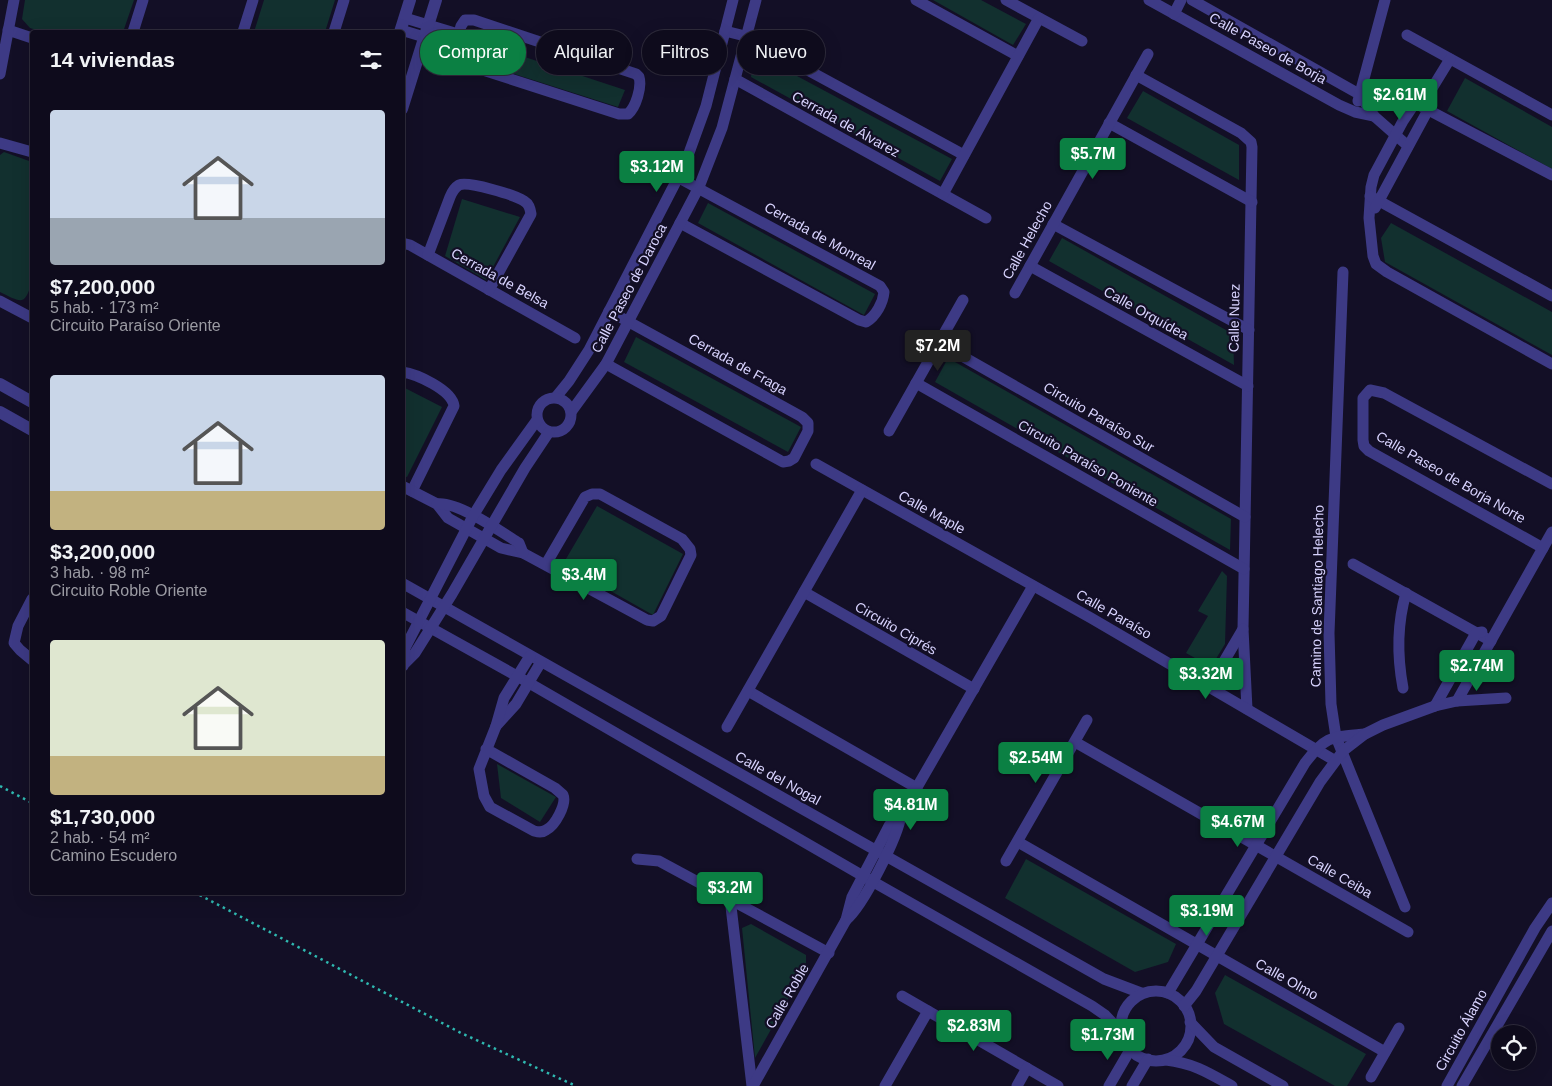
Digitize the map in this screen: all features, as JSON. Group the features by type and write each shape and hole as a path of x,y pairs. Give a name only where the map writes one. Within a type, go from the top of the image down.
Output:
{"street":[{"path":"0,74 14,0"},
{"path":"134,30 143,0"},
{"path":"244,30 253,0"},
{"path":"335,30 344,0"},
{"path":"400,30 410,0"},
{"path":"427,30 436,0"},
{"name":"Calle Paseo de Daroca","path":"725,30 733,0"},
{"name":"Calle Paseo de Daroca","path":"747,30 756,0"},
{"path":"916,0 1018,56"},
{"path":"1006,0 1082,42"},
{"name":"Calle Paseo de Borja","path":"1149,0 1354,112 1374,116"},
{"path":"1174,14 1181,0"},
{"path":"1354,112 1385,0"},
{"path":"1187,21 1196,1"},
{"name":"Calle Paseo de Borja","path":"1196,1 1360,94 1374,116 1408,146"},
{"path":"405,18 445,30"},
{"path":"943,194 1039,18"},
{"path":"459,30 462,23 474,20 504,30"},
{"path":"8,30 30,37"},
{"path":"405,32 420,37"},
{"path":"1408,35 1552,115"},
{"path":"498,75 619,114 628,114 634,106 640,84 639,77 636,74 526,37"},
{"path":"405,100 420,53"},
{"name":"Calle Helecho","path":"1014,293 1148,54"},
{"path":"1450,59 1431,90 1415,103 1394,134 1374,175 1374,199 1369,218 1373,256 1376,264 1387,272 1552,364"},
{"name":"Calle Paseo de Daroca","path":"571,412 606,364 699,187 722,128 737,71"},
{"name":"Calle Paseo de Daroca","path":"556,397 579,367 679,178 702,121 714,75"},
{"path":"816,75 964,156"},
{"name":"Calle Nuez","path":"1136,75 1251,142 1253,154 1243,629 1246,709"},
{"name":"Cerrada de Álvarez","path":"735,80 986,218"},
{"path":"1374,199 1408,146 1428,110 1431,90"},
{"path":"1415,103 1552,175"},
{"path":"702,121 722,128"},
{"path":"1109,123 1252,202"},
{"path":"0,142 30,151"},
{"name":"Cerrada de Monreal","path":"679,178 699,187 880,286 884,292 884,298 872,318 866,322 859,320 680,223"},
{"path":"428,255 453,189 458,185 471,185 519,198 526,202 531,214 489,290"},
{"path":"1374,199 1552,296"},
{"path":"1053,224 1249,330"},
{"name":"Cerrada de Belsa","path":"405,241 575,338"},
{"name":"Calle Orquídea","path":"1030,266 1248,386"},
{"name":"Camino de Santiago Helecho","path":"1343,272 1329,632 1330,688 1336,736 1405,908"},
{"path":"0,300 30,316"},
{"path":"889,431 963,300"},
{"name":"Cerrada de Fraga","path":"606,364 784,462 794,458 808,430 808,423 802,417 609,310"},
{"name":"Circuito Paraíso Sur","path":"939,343 1245,517"},
{"path":"405,373 415,375 444,390 450,395 454,406 407,488 436,504 448,518 501,548 522,552 641,618 653,621 661,616 691,555 690,549 682,539 600,494 592,494 585,497 546,564"},
{"name":"Circuito Paraíso Poniente","path":"916,383 1244,569"},
{"path":"0,384 30,401"},
{"name":"Calle Paseo de Borja Norte","path":"1543,548 1369,451 1364,446 1363,440 1363,398 1370,390 1384,393 1552,484"},
{"path":"405,646 420,621 466,528 501,470 537,420 540,404 544,400 556,397 566,402 571,412 570,423 561,431 549,432 537,420"},
{"path":"0,412 30,429"},
{"path":"405,664 415,653 452,594 525,468 549,432"},
{"name":"Calle Maple","path":"816,464 1033,586"},
{"path":"727,727 862,490"},
{"path":"436,504 444,503 455,506 491,526 519,543 522,552"},
{"path":"1457,701 1552,532"},
{"path":"1353,564 1476,632 1494,636"},
{"name":"Calle del Nogal","path":"405,586 1104,979 1141,993"},
{"path":"881,853 898,830 901,815 1033,586"},
{"name":"Calle Paraíso","path":"1033,586 1334,760"},
{"name":"Circuito Ciprés","path":"804,592 974,689"},
{"path":"1403,688 1400,672 1398,625 1406,593"},
{"path":"30,603 18,626 14,643 30,658"},
{"path":"405,614 1092,1006 1105,1015 1122,1033 1130,1050 1138,1056 1148,1060 1186,1062 1205,1070 1232,1086"},
{"name":"Calle Nuez","path":"1209,687 1243,629"},
{"path":"1435,706 1476,632"},
{"path":"486,749 563,794 564,804 551,827 542,832 534,831 490,806 484,796 479,769 486,749 496,726 500,707 530,656"},
{"path":"496,726 510,712 540,662"},
{"path":"748,692 917,788"},
{"path":"1184,1006 1196,991 1334,760 1343,751 1366,734 1409,714 1457,701 1506,698"},
{"path":"1006,861 1088,720"},
{"path":"1168,993 1296,777 1316,749 1330,738 1336,736 1366,734"},
{"name":"Calle Ceiba","path":"1075,742 1408,932"},
{"name":"Calle Olmo","path":"1018,842 1385,1052"},
{"name":"Calle Roble","path":"752,1086 829,953 846,920 849,904 867,879 881,853"},
{"path":"636,859 659,861 829,953"},
{"path":"730,898 752,1086"},
{"name":"Circuito Álamo","path":"1447,1086 1535,928 1552,903"},
{"name":"Circuito Álamo","path":"1462,1086 1552,931"},
{"name":"Circuito Álamo","path":"1502,988 1514,994"},
{"path":"1122,1033 1121,1020 1124,1011 1141,993 1150,991 1168,993 1184,1006 1190,1022 1190,1031 1183,1048 1166,1060"},
{"path":"902,996 1058,1086"},
{"path":"885,1086 928,1011"},
{"path":"1190,1022 1214,1047 1283,1086"},
{"path":"1371,1077 1399,1028"},
{"path":"1109,1086 1130,1050"},
{"path":"1132,1086 1148,1060"},
{"path":"1017,1086 1027,1068"}],"path":[{"path":"0,786 30,802"},
{"path":"200,895 461,1033 576,1086"}],"green space":[{"path":"25,0 134,0 124,30 36,30 30,28 22,19"},
{"path":"264,0 335,0 326,30 255,30"},
{"path":"933,0 981,0 1026,24 1013,45"},
{"path":"526,57 536,61 536,75 579,75 625,90 618,107 517,75 526,75"},
{"path":"751,75 795,75 952,159 940,181 751,77"},
{"path":"1465,78 1552,127 1552,169 1447,111"},
{"path":"1143,91 1239,145 1239,180 1127,118"},
{"path":"4,152 30,161 30,287 27,295 22,300 0,292 0,155"},
{"path":"462,199 520,217 486,280 445,256"},
{"path":"708,203 875,294 864,315 698,223"},
{"path":"1391,223 1552,312 1552,355 1385,262 1381,238"},
{"path":"1062,238 1233,334 1234,365 1049,261"},
{"path":"636,337 801,427 788,452 624,362"},
{"path":"948,358 1231,519 1230,550 935,382"},
{"path":"405,388 442,407 407,477 405,477"},
{"path":"597,506 683,554 653,615 563,564"},
{"path":"1222,571 1227,576 1225,644 1211,667 1186,653 1208,616 1198,611"},
{"path":"497,764 556,797 540,822 501,798"},
{"path":"1026,859 1176,944 1168,962 1135,972 1005,898"},
{"path":"751,924 806,955 806,967 755,1058 742,928"},
{"path":"1225,975 1366,1054 1347,1086 1335,1086 1224,1024 1215,993"}]}
